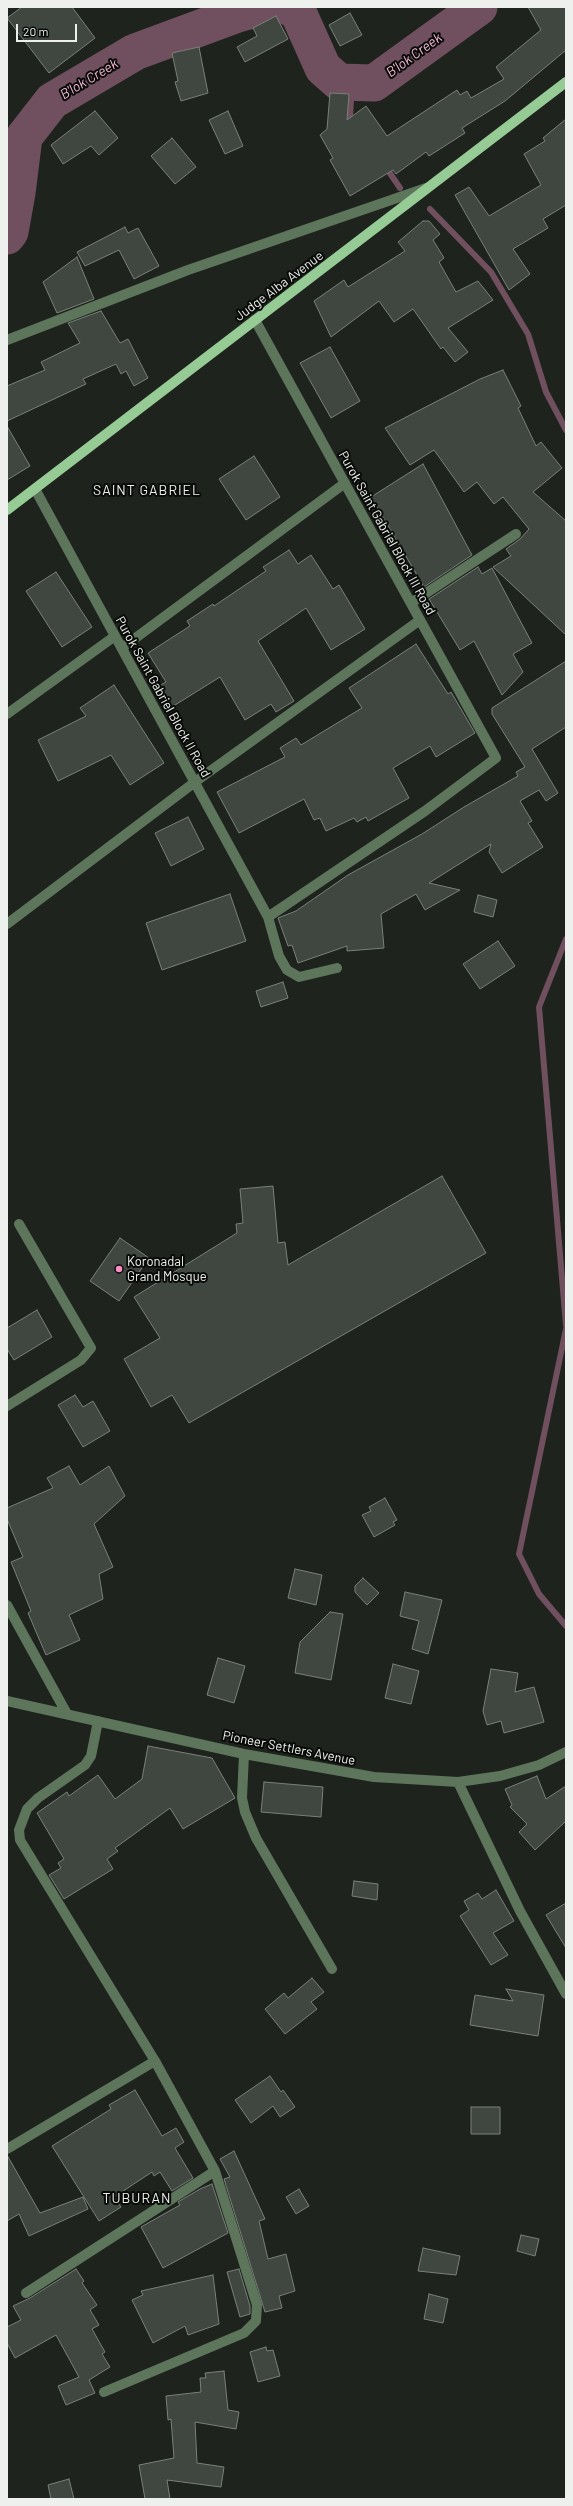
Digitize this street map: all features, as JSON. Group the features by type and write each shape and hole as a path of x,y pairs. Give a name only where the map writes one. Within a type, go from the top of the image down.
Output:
{"main road":[{"name":"Judge Alba Avenue","path":"7,510 566,82"}],"street":[{"path":"7,340 188,270 428,187"},
{"name":"Purok Saint Gabriel Block III Road","path":"255,320 496,758 425,811 268,918"},
{"path":"122,648 345,483"},
{"name":"Purok Saint Gabriel Block II Road","path":"35,489 268,918 279,956 287,970 299,977 337,968"},
{"path":"411,603 516,534"},
{"path":"7,924 195,782 420,620"},
{"path":"7,714 115,636"},
{"path":"7,1406 81,1360 91,1348 19,1224"},
{"path":"7,1605 67,1714"},
{"name":"Pioneer Settlers Avenue","path":"7,1701 244,1754 374,1777 458,1782 500,1776 539,1765 566,1752"},
{"path":"98,1721 91,1756 85,1765 38,1798 27,1809 19,1830 20,1840 155,2060 215,2171 257,2305 256,2321 244,2333 104,2392"},
{"path":"244,1754 242,1798 245,1812 256,1838 332,1969"},
{"path":"458,1782 520,1911 566,1994"},
{"path":"7,2149 155,2060"},
{"path":"26,2293 215,2171"}],"building":[{"path":"22,7 72,7 95,38 49,73 7,18"},
{"path":"528,7 566,7 566,50 505,101 462,128 465,133 429,156 426,152 396,174 393,170 350,196 330,160 333,158 320,135 327,129 330,93 349,94 347,120 366,106 387,136 457,90 460,95 467,91 471,98 504,79 496,67 541,30"},
{"path":"350,13 362,35 340,46 329,25"},
{"path":"276,16 288,39 245,62 237,47 257,36 253,28"},
{"path":"199,47 208,93 181,101 175,82 178,81 172,53"},
{"path":"95,111 118,138 99,155 91,146 63,164 51,145"},
{"path":"228,111 243,146 225,154 209,120"},
{"path":"566,119 566,205 543,219 548,228 513,249 530,274 509,290 455,195 469,187 489,216 541,185 524,154 545,141 543,138"},
{"path":"172,138 196,167 175,184 151,156"},
{"path":"423,221 429,221 440,234 433,240 444,258 439,262 456,292 478,281 493,300 448,328 468,352 455,362 443,347 441,349 413,309 394,322 379,301 331,337 314,301 344,280 348,287 405,251 398,242"},
{"path":"125,227 128,233 138,228 159,266 134,279 119,250 85,266 77,252"},
{"path":"77,257 94,299 57,313 43,282"},
{"path":"101,311 120,343 128,339 148,378 134,386 126,371 121,374 116,364 83,379 86,384 7,421 7,386 45,370 41,362 80,343 68,323"},
{"path":"330,347 360,401 331,418 300,363"},
{"path":"503,370 521,406 518,408 536,446 541,442 562,468 533,492 566,521 566,635 493,567 511,556 506,549 520,539 529,529 503,497 494,504 477,482 464,492 434,450 410,465 385,428 480,379"},
{"path":"7,426 30,466 7,480"},
{"path":"254,456 280,497 246,520 219,479"},
{"path":"423,464 472,555 424,587 371,497"},
{"path":"289,550 298,564 311,555 333,589 339,585 365,629 331,650 306,608 258,641 294,701 276,712 271,704 245,720 220,677 167,710 154,689 166,682 148,653 190,626 187,621 213,604 214,606 266,571 263,567"},
{"path":"478,567 482,574 492,568 532,643 513,654 523,672 502,695 474,641 460,650 429,599"},
{"path":"56,572 92,627 62,647 26,591"},
{"path":"416,644 448,694 451,692 475,733 436,757 430,746 393,768 409,798 368,821 366,817 357,822 354,818 326,831 320,818 314,820 304,799 239,833 217,792 285,757 280,748 296,738 301,745 362,708 349,688"},
{"path":"566,661 566,727 532,749 558,793 546,801 539,790 520,801 532,821 528,823 543,847 502,873 489,852 491,844 429,883 460,890 425,910 416,894 381,914 384,948 347,951 347,946 298,963 292,945 288,946 278,918 296,911 348,875 422,834 464,807 518,776 516,772 525,767 492,714 492,708"},
{"path":"114,685 164,763 130,785 111,755 58,781 38,740 86,716 80,708"},
{"path":"188,817 204,849 171,866 155,833"},
{"path":"230,894 246,941 162,970 146,923"},
{"path":"478,895 497,900 493,917 474,912"},
{"path":"498,941 515,966 480,989 463,964"},
{"path":"283,982 288,998 261,1007 256,991"},
{"path":"442,1176 486,1253 189,1423 172,1395 151,1407 124,1359 160,1338 134,1297 237,1233 236,1224 243,1223 240,1189 273,1186 278,1243 285,1242 288,1265"},
{"name":"Koronadal Grand Mosque","path":"120,1238 149,1258 119,1301 90,1281"},
{"path":"37,1310 52,1337 14,1360 7,1349 7,1328"},
{"path":"75,1395 83,1407 93,1401 110,1431 83,1447 58,1405"},
{"path":"69,1466 80,1485 109,1466 125,1496 94,1524 113,1567 99,1574 103,1599 69,1615 80,1640 46,1655 28,1613 31,1611 11,1562 23,1557 7,1519 7,1508 53,1488 47,1478"},
{"path":"385,1498 397,1520 393,1522 395,1525 374,1537 362,1515 371,1511 369,1507"},
{"path":"295,1569 322,1575 316,1605 288,1598"},
{"path":"363,1578 379,1593 367,1605 355,1592 355,1586"},
{"path":"405,1592 442,1600 428,1654 412,1649 419,1621 400,1616"},
{"path":"330,1612 343,1614 331,1680 295,1673 300,1642"},
{"path":"218,1658 245,1666 234,1703 207,1695"},
{"path":"393,1664 419,1671 411,1704 385,1698"},
{"path":"491,1669 518,1673 515,1692 534,1687 544,1722 504,1733 501,1721 487,1725 483,1711"},
{"path":"148,1746 212,1758 235,1798 183,1829 170,1808 115,1848 118,1851 107,1859 113,1869 64,1899 49,1875 61,1868 58,1863 64,1859 37,1813 67,1792 69,1796 98,1775 115,1799 142,1779"},
{"path":"537,1776 546,1799 566,1786 566,1821 535,1850 519,1832 527,1824 510,1807 512,1805 505,1789"},
{"path":"264,1782 323,1787 321,1817 261,1812"},
{"path":"354,1881 378,1884 377,1900 352,1896"},
{"path":"496,1890 514,1921 493,1933 508,1955 491,1965 460,1916 469,1910 464,1901 478,1893 482,1899"},
{"path":"566,1903 566,1948 546,1915"},
{"path":"312,1978 324,1992 311,2002 317,2009 285,2034 265,2009 284,1993 288,1998"},
{"path":"506,1989 544,1995 538,2036 470,2025 475,1995 513,2001"},
{"path":"270,2076 281,2092 283,2090 295,2107 280,2117 273,2106 251,2123 235,2100"},
{"path":"135,2090 162,2136 176,2128 184,2142 175,2148 193,2178 172,2191 160,2172 154,2176 152,2172 114,2197 121,2207 99,2221 52,2146 111,2109 109,2105"},
{"path":"471,2107 500,2107 500,2134 471,2134"},
{"path":"234,2151 265,2219 259,2221 268,2259 286,2254 295,2291 279,2296 282,2308 265,2312 224,2179 230,2177 220,2159"},
{"path":"7,2155 40,2213 83,2197 88,2209 29,2236 19,2214 7,2221"},
{"path":"212,2184 228,2233 163,2268 141,2227 180,2205 178,2202"},
{"path":"299,2189 309,2206 296,2214 286,2197"},
{"path":"521,2235 539,2239 535,2256 517,2251"},
{"path":"423,2248 460,2256 456,2275 418,2271"},
{"path":"76,2269 84,2281 82,2283 97,2305 90,2310 99,2325 92,2329 105,2352 102,2354 110,2367 89,2380 95,2393 66,2405 58,2386 79,2377 56,2335 15,2358 7,2343 7,2327 21,2320 13,2306 30,2298"},
{"path":"239,2269 250,2306 250,2314 240,2317 227,2272"},
{"path":"213,2275 219,2324 188,2335 185,2326 153,2343 132,2300 143,2295 141,2291"},
{"path":"429,2294 448,2299 443,2323 424,2319"},
{"path":"266,2347 267,2351 273,2350 280,2376 258,2382 250,2352"},
{"path":"224,2371 228,2410 239,2412 236,2429 195,2422 197,2463 224,2467 221,2487 167,2480 170,2499 145,2499 139,2465 174,2458 171,2419 168,2420 166,2396 201,2392 200,2378 206,2378 205,2373"},
{"path":"69,2479 74,2499 51,2499 48,2485"}],"waterway":[{"name":"B'lok Creek","path":"7,236 10,232 17,193 24,137 52,101 135,52 238,14 264,7"},
{"name":"B'lok Creek","path":"289,7 298,12 323,68 339,82 374,83 479,7"},
{"path":"352,83 350,118 354,123"},
{"path":"385,166 400,188"},
{"path":"430,209 491,272 528,334 546,392 566,430"},
{"path":"566,939 539,1007 566,1325"},
{"path":"566,1329 519,1554 539,1594 566,1626"}],"place":[{"name":"Koronadal Grand Mosque","path":"119,1269"}],"district":[{"name":"SAINT GABRIEL","path":"147,490"},
{"name":"TUBURAN","path":"137,2198"}]}
